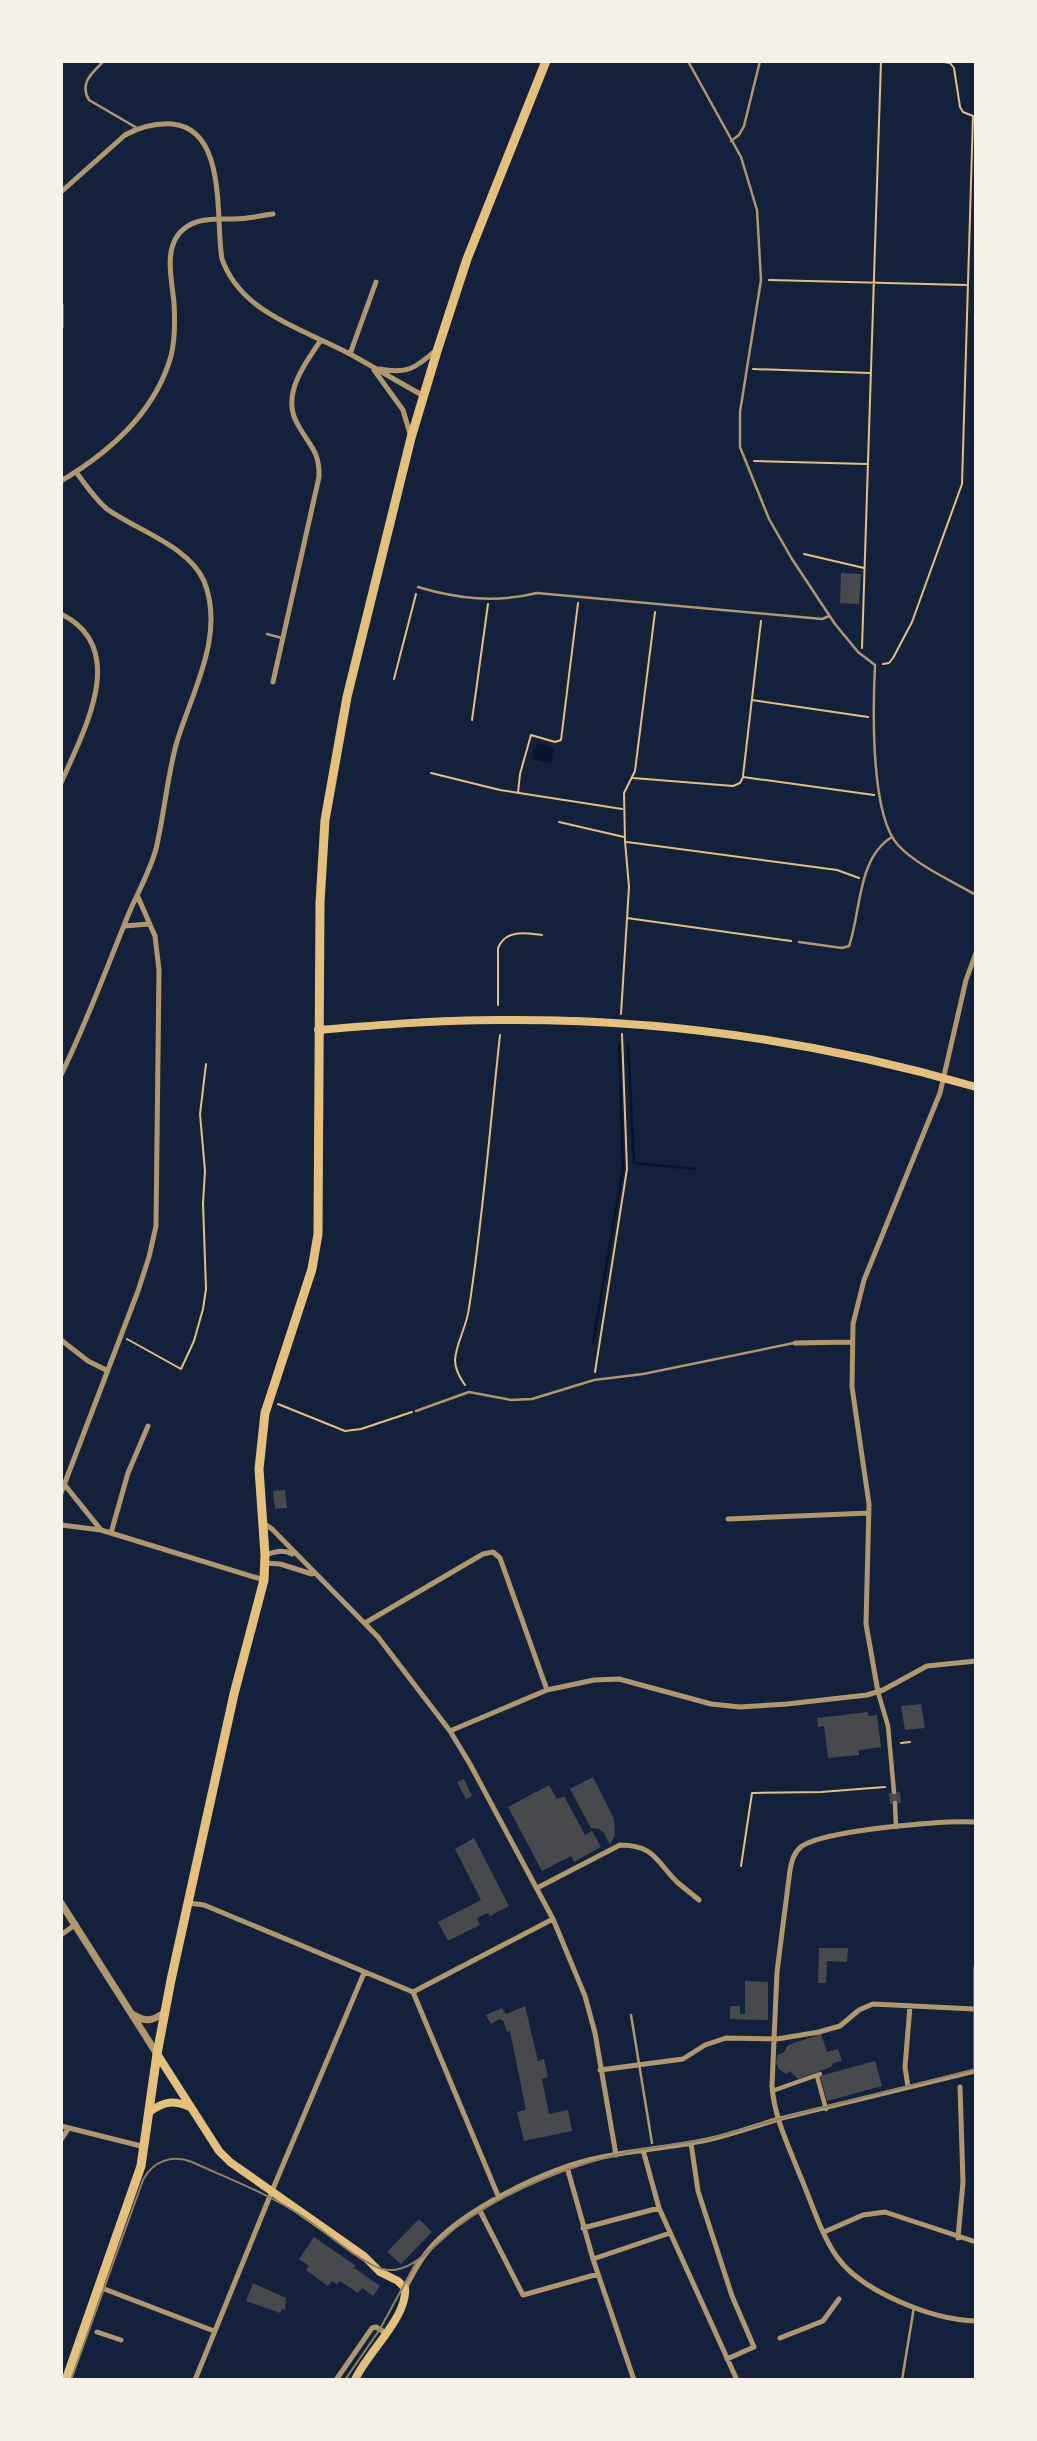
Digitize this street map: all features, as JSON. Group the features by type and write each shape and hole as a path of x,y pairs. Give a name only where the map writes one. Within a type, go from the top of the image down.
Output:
{"main road":[{"path":"66,2380 136,2184 145,2147 157,2054 188,1903 234,1694 264,1580 259,1469 262,1433 268,1400 317,1249 320,1192 320,903 325,820 347,697 411,438 438,348 467,259 546,61"},
{"path":"318,1030 422,1022 499,1020 679,1027 876,1060 976,1087"},
{"path":"157,2054 219,2151 405,2288 405,2298 386,2333 355,2380"},
{"path":"149,2112 160,2104 175,2101 190,2107"}],"street":[{"path":"61,192 125,135 138,128 160,123 180,125 200,137 213,163 222,260 227,274 237,288 276,319 350,354 424,396"},
{"path":"61,481 129,430 151,399 171,351 174,304 170,256 177,236 192,223 201,220 273,214"},
{"path":"350,354 376,282"},
{"path":"61,305 61,327"},
{"path":"273,682 319,477 317,451 296,421 291,402 297,380 321,340"},
{"path":"372,368 405,371 415,367 438,348"},
{"path":"372,368 397,399 411,438"},
{"path":"61,1075 81,1034 156,851 170,768 207,650 212,624 209,597 203,578 190,561 164,542 106,508 76,472"},
{"path":"61,614 72,619 88,634 98,670 89,718 61,783"},
{"path":"61,1493 149,1257 156,1226 159,970 155,936 138,896"},
{"path":"125,926 148,924"},
{"path":"894,1792 888,1726 878,1692 866,1614 869,1513 852,1387 851,1342 864,1280 937,1100 966,980 976,953"},
{"path":"966,980 976,981"},
{"path":"61,1340 88,1361 106,1370"},
{"path":"795,1343 851,1342"},
{"path":"111,1533 128,1473 148,1426"},
{"path":"64,1484 101,1530"},
{"path":"728,1519 869,1513"},
{"path":"262,1522 365,1623 450,1731 470,1764 553,1919 587,2005 616,2155"},
{"path":"61,1525 101,1530 264,1580"},
{"path":"265,1559 287,1551 298,1557"},
{"path":"365,1623 483,1554 493,1552 500,1558 547,1690"},
{"path":"265,1559 315,1575"},
{"path":"450,1731 547,1690 573,1683 619,1679 711,1704 740,1707 878,1692 927,1666 976,1661"},
{"path":"895,1804 896,1827"},
{"path":"976,1822 852,1833 810,1842 793,1856 777,1972 772,2091 779,2119 824,2232 836,2256 854,2277 915,2307 963,2321 976,2321"},
{"path":"537,1888 620,1845 638,1846 650,1851 677,1881 699,1900"},
{"path":"61,1903 157,2054"},
{"path":"188,1903 204,1905 413,1992 499,2198"},
{"path":"413,1992 553,1919"},
{"path":"61,1935 76,1924"},
{"path":"405,2288 420,2260 454,2225 499,2198 567,2167 643,2150 653,2145 691,2143 976,2071 976,1968"},
{"path":"195,2380 365,1973"},
{"path":"600,2070 683,2059 705,2045 726,2038 773,2039 819,2032 840,2026 859,2010 873,2004 974,2009"},
{"path":"908,2087 905,2067 910,2006"},
{"path":"133,2015 148,2021 165,2012"},
{"path":"772,2091 818,2075 827,2109"},
{"path":"957,2075 960,2087 963,2169 958,2238"},
{"path":"61,2126 145,2147"},
{"path":"61,2140 68,2129"},
{"path":"691,2143 698,2191 732,2296 754,2347"},
{"path":"643,2150 659,2208 737,2380"},
{"path":"567,2167 583,2228 634,2380"},
{"path":"583,2228 659,2208"},
{"path":"479,2209 523,2295 598,2274"},
{"path":"824,2232 863,2216 885,2212 976,2242"},
{"path":"593,2259 670,2233"},
{"path":"99,2287 214,2331"},
{"path":"780,2338 823,2321 839,2299"},
{"path":"335,2380 372,2328 376,2327 386,2333"},
{"path":"97,2332 121,2340"},
{"path":"727,2359 764,2344"}],"lane":[{"path":"104,61 86,82 85,94 89,100 138,128"},
{"path":"688,61 746,169 757,210 761,279 747,369 739,433 740,447 781,541 829,617 858,652 875,665 873,717 880,795 892,837 910,856 976,895"},
{"path":"731,141 744,126 760,61"},
{"path":"418,587 446,596 505,600 537,593 822,619 829,617"},
{"path":"267,635 282,638"},
{"path":"799,942 842,948 849,946 863,880 880,846 892,837"},
{"path":"416,1411 469,1392 511,1400 532,1399 594,1380 643,1374 795,1343"},
{"path":"631,2015 653,2145"},
{"path":"902,2380 915,2307"}],"path":[{"path":"858,652 862,647 881,61"},
{"path":"875,665 889,663 912,622 962,484 973,116 962,112 960,107 954,68 950,63 938,61"},
{"path":"761,279 968,285"},
{"path":"747,369 871,373"},
{"path":"745,461 868,464"},
{"path":"804,554 865,568"},
{"path":"394,679 418,587"},
{"path":"518,793 520,774 531,735 555,742 561,740 579,596"},
{"path":"472,720 488,599"},
{"path":"594,1380 628,1169 621,1024 629,887 624,793 635,771 657,602"},
{"path":"632,778 733,786 740,783 743,777 761,613"},
{"path":"751,700 873,717"},
{"path":"431,773 518,793 623,809"},
{"path":"743,777 880,795"},
{"path":"559,822 625,837"},
{"path":"625,841 837,870 863,880"},
{"path":"626,918 799,942"},
{"path":"498,1005 498,948 501,941 518,932 541,934"},
{"path":"469,1392 459,1376 456,1358 469,1308 477,1236 483,1213 500,1035"},
{"path":"121,1335 181,1369 196,1333 206,1289 203,1203 205,1171 200,1114 206,1064"},
{"path":"268,1400 345,1431 361,1429 416,1411"},
{"path":"901,1743 910,1742"},
{"path":"741,1866 752,1793 821,1792 885,1787"}],"water":[{"path":"537,743 554,748 551,763 532,759"}],"building":[{"path":"841,573 861,574 859,604 840,603"},
{"path":"285,1490 287,1508 275,1509 273,1491"},
{"path":"921,1704 925,1728 905,1730 901,1706"},
{"path":"868,1712 868,1716 877,1715 881,1747 859,1750 859,1755 828,1758 824,1726 818,1727 817,1718"},
{"path":"593,1777 614,1819 615,1835 610,1845 604,1833 591,1828 570,1789"},
{"path":"464,1779 472,1796 466,1799 457,1782"},
{"path":"549,1785 557,1799 564,1796 585,1835 592,1831 601,1847 574,1862 571,1856 542,1871 508,1807"},
{"path":"900,1792 901,1803 890,1804 889,1793"},
{"path":"474,1838 509,1906 490,1916 488,1913 477,1918 480,1925 448,1941 438,1922 481,1900 455,1849"},
{"path":"819,1948 848,1948 847,1962 827,1961 826,1983 818,1983"},
{"path":"745,1981 768,1982 768,2020 730,2019 730,2006 740,2006 740,2014 745,2014"},
{"path":"525,2006 538,2061 544,2059 548,2077 542,2079 549,2114 568,2110 572,2131 524,2141 517,2112 526,2110 510,2031 507,2032 500,2019 491,2024 486,2015 502,2008 506,2014"},
{"path":"821,2034 827,2052 838,2049 842,2061 798,2079 790,2071 786,2074 779,2069 776,2063 777,2055 784,2052 788,2045"},
{"path":"875,2061 882,2086 827,2101 820,2076"},
{"path":"419,2219 432,2232 401,2264 387,2252"},
{"path":"314,2237 380,2286 373,2296 362,2288 358,2293 340,2281 337,2284 332,2281 328,2286 306,2270 309,2266 299,2259"},
{"path":"253,2283 286,2298 285,2310 282,2309 280,2313 246,2301"}],"waterway":[{"path":"593,1343 623,1169 619,1043"},
{"path":"628,1044 634,1163 695,1169"}],"tram line":[{"path":"625,2152 709,2139 976,2069"},
{"path":"71,2380 143,2180 152,2168 164,2161 177,2159 192,2162 262,2194 302,2216 363,2260 382,2269 393,2270 413,2263 458,2226 520,2189 587,2163 633,2151"},
{"path":"345,2380 380,2329 417,2261"}]}
